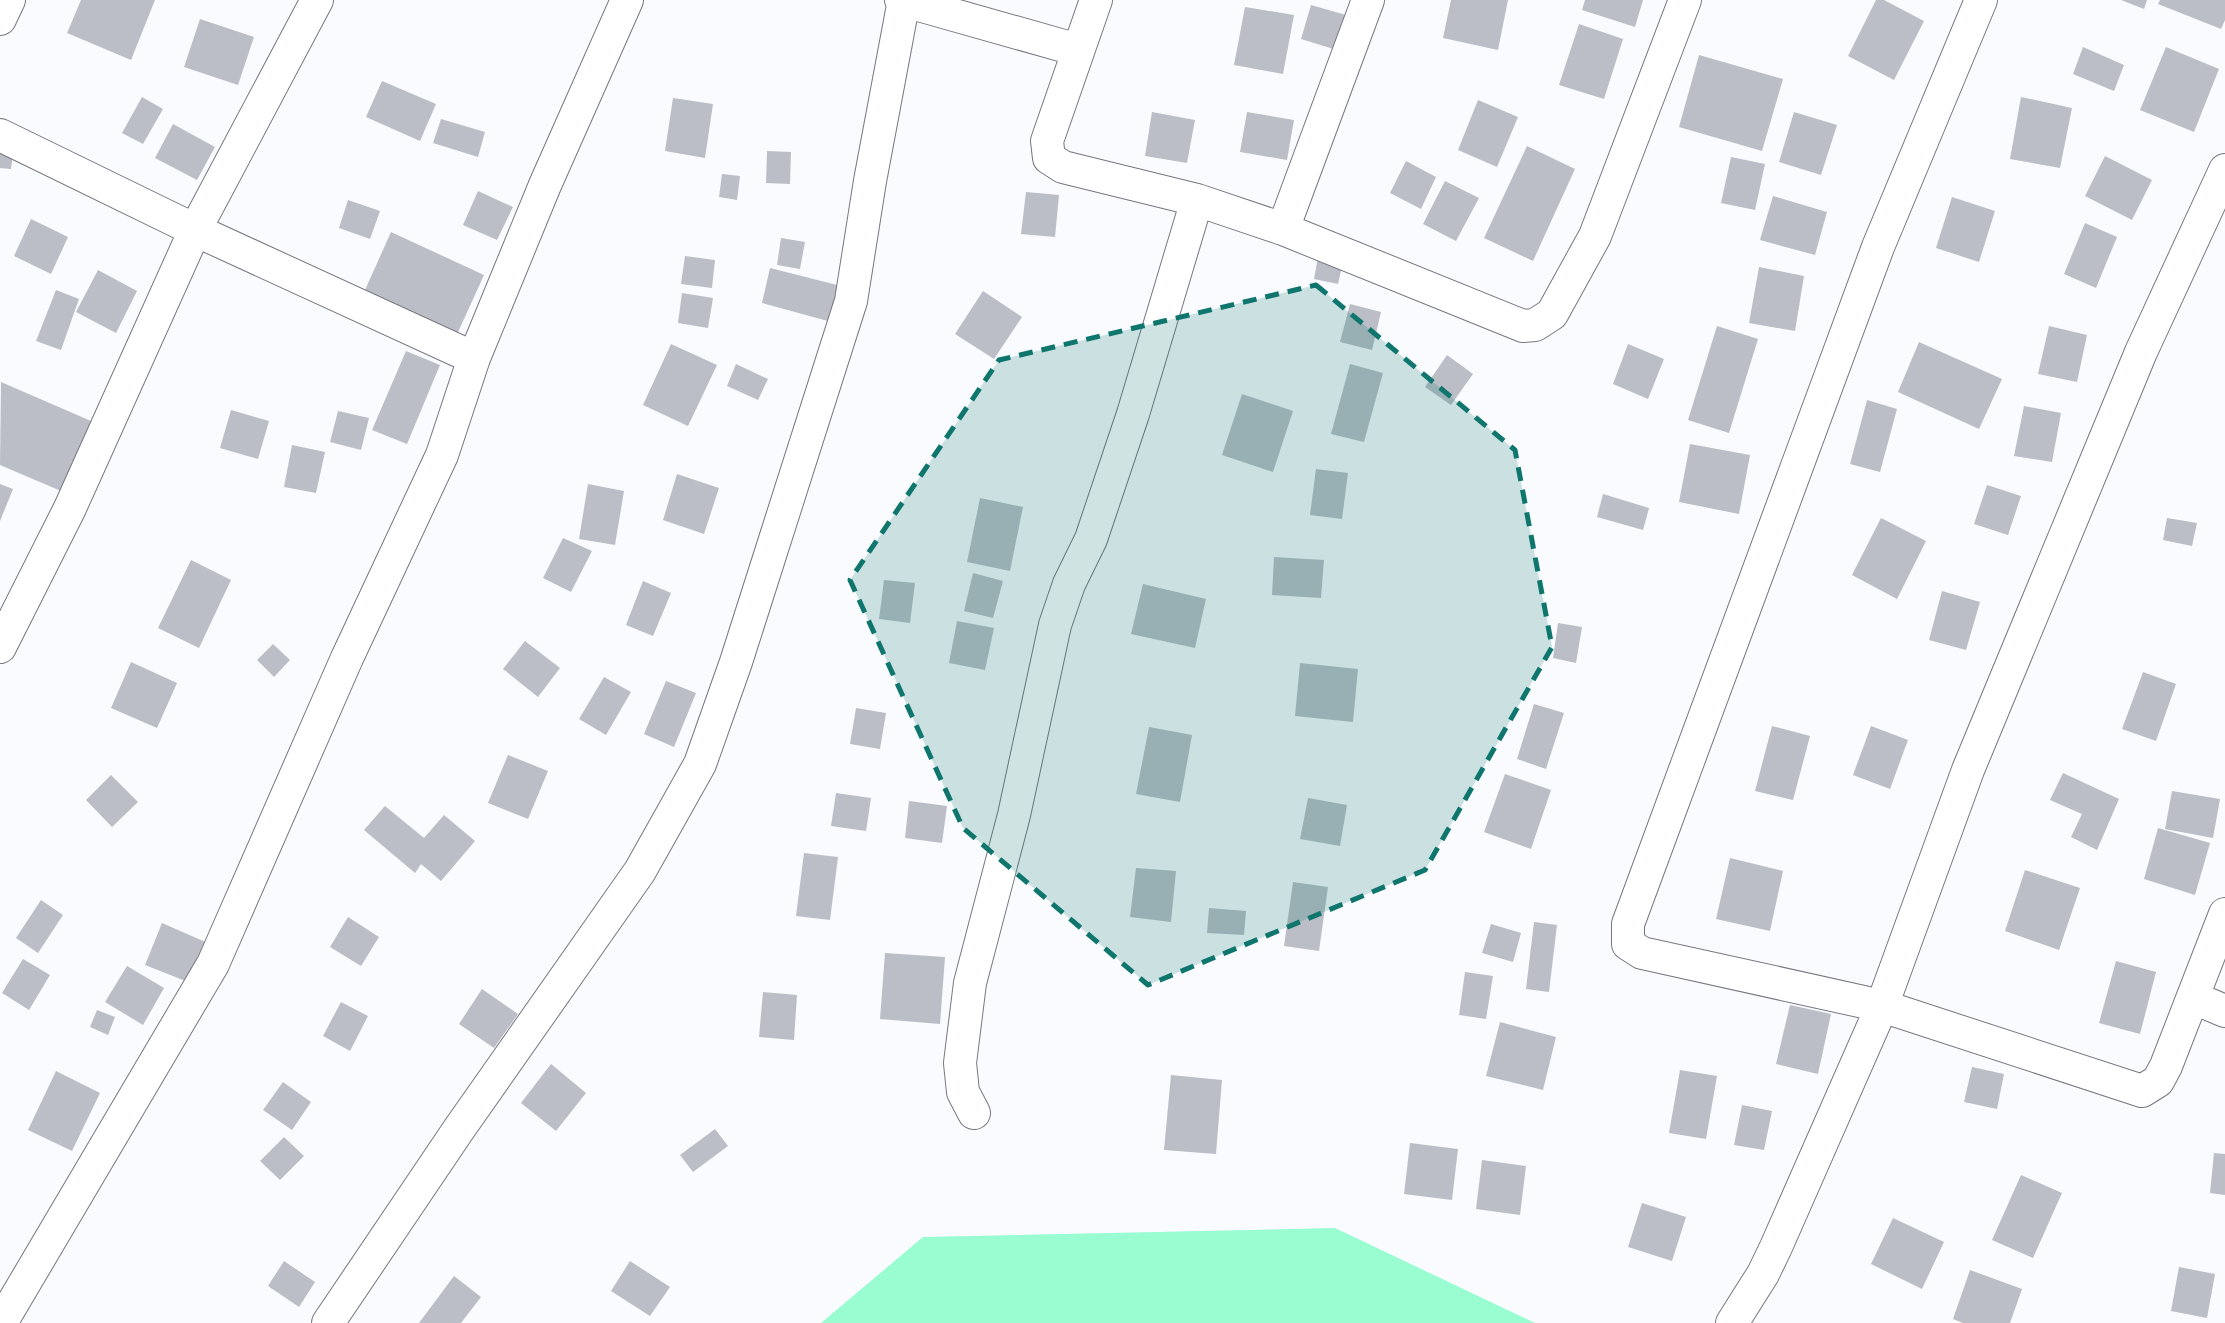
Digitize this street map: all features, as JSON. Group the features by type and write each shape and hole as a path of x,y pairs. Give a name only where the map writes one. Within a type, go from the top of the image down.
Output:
{"street":[{"path":"0,19 9,0"},
{"path":"0,647 70,508 195,230 317,0"},
{"path":"1,1323 213,964 347,658 442,454 474,358 545,185 627,0"},
{"path":"328,1323 640,871 700,764 740,649 851,301 903,0 1078,50"},
{"path":"1096,0 1047,141 1049,158 1063,167 1198,200 1283,229 1523,326 1535,325 1552,314 1595,236 1685,0"},
{"path":"1283,229 1368,0"},
{"path":"1981,0 1878,247 1628,924 1628,944 1642,953 1882,1006 2142,1091 2158,1082 2166,1066 2225,914"},
{"path":"0,135 195,230 474,358"},
{"path":"1732,1323 1763,1275 1882,1006 1973,757 2141,352 2225,170"},
{"path":"974,1113 963,1092 960,1063 970,983 1014,815 1055,625 1069,584 1096,526 1198,200"},
{"path":"2194,998 2225,1011"}],"highlighted area":[{"path":"1316,285 1515,450 1552,647 1425,870 1148,985 963,828 850,580 999,360"}],"green space":[{"path":"1335,1228 1535,1323 821,1323 923,1237"}],"building":[{"path":"81,0 155,0 131,60 67,33"},
{"path":"1451,0 1508,0 1498,50 1443,38"},
{"path":"1585,0 1643,0 1635,27 1582,10"},
{"path":"1876,0 1884,0 1924,21 1894,80 1848,56"},
{"path":"2121,0 2147,0 2144,9"},
{"path":"2160,0 2225,0 2225,20 2221,29 2158,4"},
{"path":"1311,5 1353,17 1343,52 1301,39"},
{"path":"1245,7 1294,15 1283,74 1234,65"},
{"path":"200,19 254,37 238,85 184,67"},
{"path":"1579,24 1623,39 1604,99 1559,85"},
{"path":"2083,47 2124,65 2114,91 2073,74"},
{"path":"2166,47 2219,69 2194,132 2140,110"},
{"path":"1699,55 1783,79 1762,151 1679,127"},
{"path":"382,81 436,104 420,141 366,117"},
{"path":"142,97 163,109 143,144 122,133"},
{"path":"2021,97 2072,108 2060,168 2010,159"},
{"path":"673,98 713,104 705,158 665,151"},
{"path":"1478,100 1518,117 1497,167 1458,150"},
{"path":"1152,112 1195,120 1187,163 1145,156"},
{"path":"1247,112 1294,120 1287,160 1240,152"},
{"path":"1794,112 1837,125 1821,175 1779,162"},
{"path":"441,119 485,132 478,157 433,143"},
{"path":"173,124 215,147 197,180 155,158"},
{"path":"0,143 14,145 11,169 0,168"},
{"path":"1527,146 1575,169 1533,261 1484,238"},
{"path":"767,151 791,152 790,184 766,183"},
{"path":"2105,156 2152,180 2132,220 2085,196"},
{"path":"1731,157 1765,164 1755,210 1721,203"},
{"path":"1406,161 1436,177 1421,209 1390,193"},
{"path":"722,174 740,176 737,200 719,197"},
{"path":"1445,181 1479,198 1456,241 1423,224"},
{"path":"478,191 513,207 497,240 463,225"},
{"path":"1026,192 1059,195 1055,237 1021,234"},
{"path":"1773,196 1827,212 1815,255 1760,240"},
{"path":"1952,197 1995,211 1979,262 1936,248"},
{"path":"348,200 380,211 370,239 339,228"},
{"path":"31,219 68,237 51,274 14,256"},
{"path":"2085,223 2117,237 2096,288 2064,274"},
{"path":"391,232 484,275 454,341 361,299"},
{"path":"781,238 805,242 800,269 777,265"},
{"path":"685,256 715,260 712,288 681,284"},
{"path":"1318,257 1343,262 1338,284 1314,279"},
{"path":"1759,267 1804,276 1795,331 1749,323"},
{"path":"770,268 845,287 835,323 762,303"},
{"path":"98,270 137,291 116,333 76,312"},
{"path":"56,290 79,299 61,350 36,341"},
{"path":"983,291 1022,317 994,359 955,334"},
{"path":"682,293 713,298 708,328 678,323"},
{"path":"1350,304 1381,312 1372,350 1340,342"},
{"path":"1717,326 1758,339 1729,433 1688,420"},
{"path":"2049,326 2087,335 2077,382 2038,374"},
{"path":"1919,342 2002,379 1979,429 1898,392"},
{"path":"671,344 717,365 688,426 643,405"},
{"path":"1628,344 1664,359 1648,399 1613,384"},
{"path":"406,351 440,365 407,444 372,430"},
{"path":"1447,355 1473,374 1451,405 1425,387"},
{"path":"736,364 768,379 758,400 727,386"},
{"path":"1350,364 1383,373 1364,442 1331,434"},
{"path":"1,382 98,424 68,494 0,465"},
{"path":"1242,394 1293,411 1273,472 1222,455"},
{"path":"1867,400 1897,409 1880,472 1850,464"},
{"path":"2024,406 2061,413 2052,462 2014,456"},
{"path":"231,410 269,421 258,459 220,448"},
{"path":"338,411 369,418 361,450 330,442"},
{"path":"1690,444 1750,455 1739,514 1679,502"},
{"path":"292,445 325,452 316,493 284,487"},
{"path":"1316,469 1348,473 1342,519 1310,515"},
{"path":"677,474 719,488 704,534 663,520"},
{"path":"0,484 13,489 0,521"},
{"path":"588,484 624,491 615,545 579,539"},
{"path":"1987,485 2021,496 2008,535 1974,524"},
{"path":"1603,494 1649,508 1643,530 1597,517"},
{"path":"980,498 1023,507 1010,571 967,562"},
{"path":"1881,518 1926,541 1897,599 1852,575"},
{"path":"2167,518 2197,523 2192,546 2163,540"},
{"path":"563,538 592,551 571,592 543,578"},
{"path":"1274,557 1324,560 1321,598 1272,595"},
{"path":"191,560 231,580 199,648 158,628"},
{"path":"973,573 1003,581 993,618 964,611"},
{"path":"884,580 915,583 910,623 879,619"},
{"path":"643,581 671,593 653,636 626,625"},
{"path":"1143,584 1206,599 1195,648 1131,634"},
{"path":"1942,591 1980,602 1966,650 1929,640"},
{"path":"957,621 994,628 985,670 949,663"},
{"path":"1558,623 1582,627 1576,663 1553,658"},
{"path":"525,641 560,668 538,697 503,669"},
{"path":"273,644 290,660 274,677 257,660"},
{"path":"131,662 177,683 157,728 111,708"},
{"path":"1300,663 1358,669 1353,722 1295,716"},
{"path":"2143,672 2176,684 2156,741 2122,729"},
{"path":"604,677 631,692 606,735 579,719"},
{"path":"666,681 696,693 674,747 644,734"},
{"path":"1534,704 1564,713 1546,769 1517,759"},
{"path":"856,708 886,713 880,749 850,744"},
{"path":"1772,726 1810,736 1793,800 1755,791"},
{"path":"1871,726 1908,740 1890,789 1853,775"},
{"path":"1149,727 1192,735 1180,802 1136,794"},
{"path":"508,755 548,771 528,819 488,803"},
{"path":"2063,773 2119,799 2097,850 2071,837 2082,814 2050,800"},
{"path":"1505,774 1551,790 1531,849 1484,832"},
{"path":"111,775 138,802 112,827 86,800"},
{"path":"2172,791 2220,799 2213,838 2165,829"},
{"path":"836,793 871,798 866,831 831,826"},
{"path":"1308,798 1347,805 1340,846 1300,839"},
{"path":"909,801 947,806 942,843 905,838"},
{"path":"385,806 424,838 444,815 475,841 441,881 421,864 415,873 364,830"},
{"path":"2158,828 2210,843 2195,895 2144,879"},
{"path":"804,853 838,857 830,920 796,916"},
{"path":"1730,858 1783,871 1770,931 1716,919"},
{"path":"1136,868 1176,871 1171,922 1130,917"},
{"path":"2025,870 2080,888 2059,950 2005,931"},
{"path":"1293,882 1328,887 1319,951 1284,946"},
{"path":"41,900 63,915 38,953 16,938"},
{"path":"1209,908 1246,911 1244,935 1207,933"},
{"path":"348,917 379,937 361,966 330,947"},
{"path":"1534,922 1557,925 1549,992 1526,989"},
{"path":"162,923 210,944 193,984 145,965"},
{"path":"1491,924 1521,933 1513,962 1482,953"},
{"path":"885,953 945,957 940,1024 880,1019"},
{"path":"23,959 50,975 29,1010 2,993"},
{"path":"2116,961 2156,972 2140,1034 2099,1023"},
{"path":"127,966 164,988 143,1025 105,1002"},
{"path":"1465,972 1493,976 1486,1019 1459,1015"},
{"path":"482,989 518,1014 494,1048 459,1024"},
{"path":"763,992 797,995 794,1040 759,1037"},
{"path":"341,1002 368,1016 350,1051 323,1036"},
{"path":"1790,1005 1831,1014 1818,1074 1776,1064"},
{"path":"97,1010 115,1017 108,1035 90,1027"},
{"path":"1500,1022 1556,1037 1543,1090 1486,1076"},
{"path":"551,1064 586,1093 556,1131 521,1103"},
{"path":"1972,1067 2004,1074 1997,1109 1964,1102"},
{"path":"1680,1070 1717,1076 1706,1139 1669,1133"},
{"path":"56,1071 100,1093 72,1151 28,1130"},
{"path":"1171,1075 1222,1080 1216,1154 1164,1150"},
{"path":"283,1082 311,1102 292,1130 263,1110"},
{"path":"1742,1105 1772,1111 1764,1150 1734,1145"},
{"path":"715,1129 728,1146 693,1172 680,1155"},
{"path":"284,1137 304,1156 280,1180 260,1161"},
{"path":"1410,1143 1458,1149 1452,1200 1404,1194"},
{"path":"2214,1153 2225,1154 2225,1195 2210,1193"},
{"path":"1482,1160 1526,1166 1520,1215 1476,1209"},
{"path":"2021,1175 2062,1193 2033,1258 1992,1240"},
{"path":"1642,1203 1686,1217 1672,1261 1628,1247"},
{"path":"1893,1218 1944,1242 1922,1289 1871,1264"},
{"path":"284,1261 315,1282 299,1307 268,1286"},
{"path":"630,1261 670,1287 650,1316 611,1291"},
{"path":"2179,1267 2215,1274 2207,1318 2171,1311"},
{"path":"1970,1270 2022,1289 2010,1323 1963,1323 1953,1319"},
{"path":"454,1276 481,1297 461,1323 419,1323"}]}
